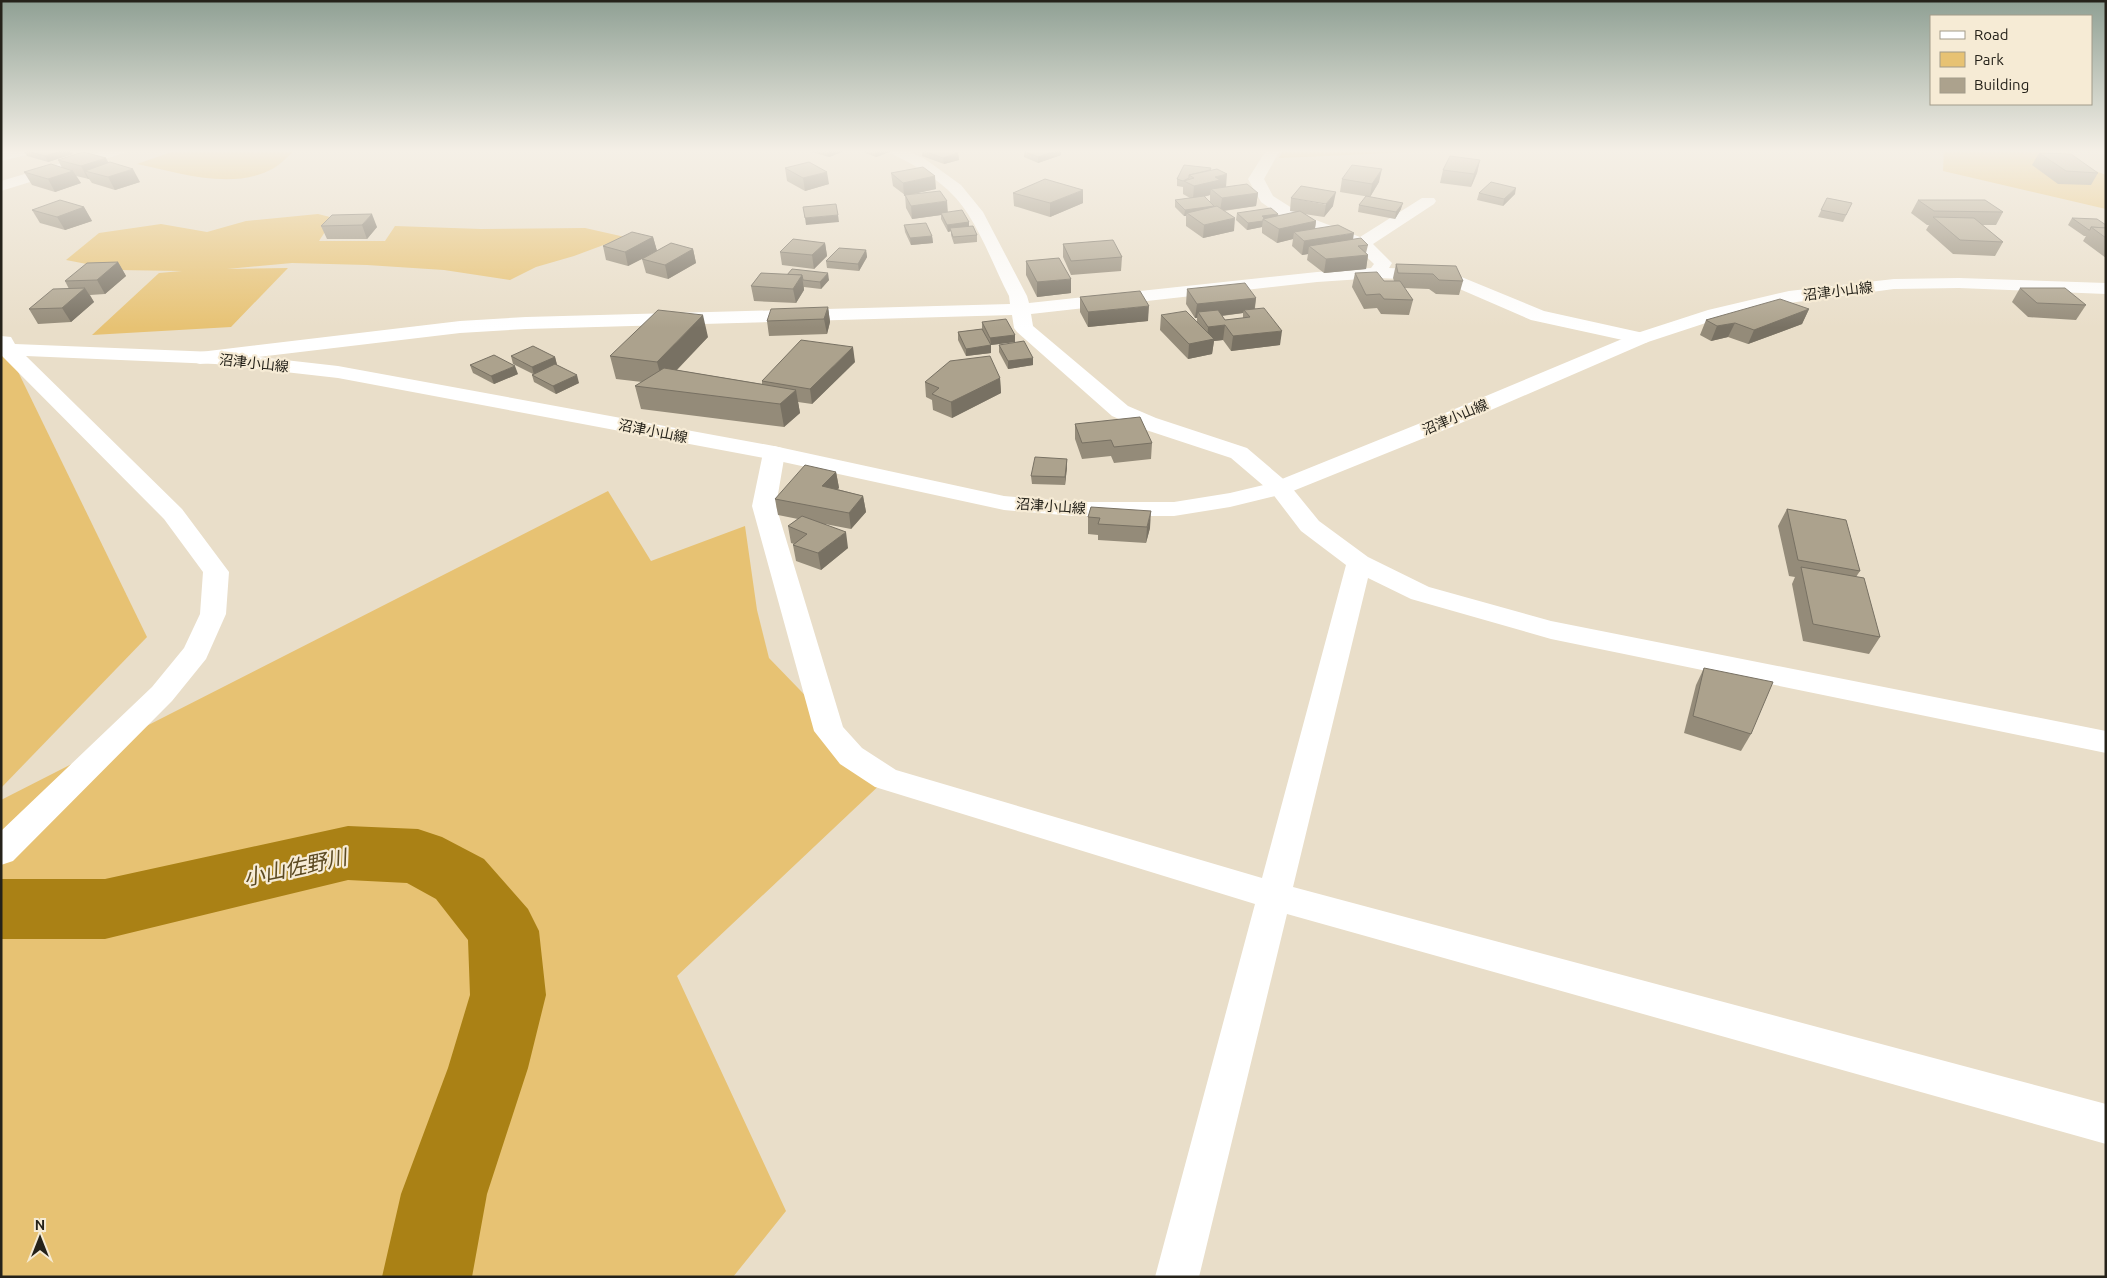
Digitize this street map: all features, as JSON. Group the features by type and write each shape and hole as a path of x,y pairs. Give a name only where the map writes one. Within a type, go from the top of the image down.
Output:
{"street":[{"path":"973,210 1018,296 1024,328 1120,411 1148,423 1239,452 1280,488 1310,526 1359,563 1420,593 1550,630 2106,742"},
{"path":"1283,210 1297,219 1362,243 1383,263 1377,273"},
{"path":"1362,243 1414,210"},
{"path":"200,358 460,327 526,323 1021,309 1307,278 1377,273 1429,275 1453,280 1538,316 1641,338"},
{"name":"沼津小山線","path":"3,344 200,358 338,372 774,453 1004,503 1074,509 1174,508 1230,500 1280,488 1446,422 1641,338 1715,314 1789,297 1894,284 1959,283 2106,289"},
{"path":"1,852 162,694 196,652 213,614 216,572 172,514 3,344"},
{"path":"774,453 764,506 829,731 851,756 886,779 1274,896 2106,1124"},
{"path":"1177,1277 1359,563"}],"green space":[{"path":"318,214 334,218 319,241 385,241 395,226 481,229 585,228 625,237 574,256 536,267 510,280 444,270 367,265 292,263 227,269 288,268 231,327 92,335 159,273 182,271 118,270 66,260 99,233 161,224 207,232 246,221"},
{"path":"7,349 147,637 1,788 1,350"},
{"path":"608,491 651,561 745,526 757,610 769,658 886,779 677,976 786,1211 733,1277 1,1277 1,800"}],"building":[{"path":"33,210 77,210 57,217"},
{"path":"803,210 837,210 838,215 805,218"},
{"path":"962,210 969,222 947,225 941,213"},
{"path":"1201,210 1222,210 1235,218 1204,225 1187,213"},
{"path":"1273,210 1278,214 1262,216 1265,219 1263,221 1248,223 1237,213"},
{"path":"1384,210 1398,210 1396,212"},
{"path":"1821,210 1849,210 1846,215"},
{"path":"1932,210 1999,210 2003,212"},
{"path":"1300,211 1316,221 1279,229 1263,219"},
{"path":"372,214 362,225 321,226 332,215"},
{"path":"1933,217 1974,218 2003,242 1960,240"},
{"path":"2072,218 2097,219 2106,225 2106,228 2091,227 2089,230"},
{"path":"926,223 932,236 910,238 904,225"},
{"path":"1338,225 1354,233 1304,241 1294,232"},
{"path":"973,226 977,235 953,237 950,228"},
{"path":"2091,227 2106,228 2106,238"},
{"path":"632,232 653,237 625,252 603,246"},
{"path":"1361,238 1368,245 1358,246 1368,255 1326,259 1309,246"},
{"path":"793,239 825,243 812,255 780,252"},
{"path":"1113,240 1122,257 1071,261 1063,244"},
{"path":"671,243 693,249 665,265 642,259"},
{"path":"839,248 866,250 858,264 826,261"},
{"path":"1059,258 1071,279 1037,282 1026,261"},
{"path":"118,262 97,280 65,281 87,263"},
{"path":"1396,264 1456,266 1463,281 1439,280 1433,274 1398,273"},
{"path":"792,269 828,273 820,282 803,280 802,275 787,275"},
{"path":"1377,272 1384,281 1400,281 1413,300 1384,299 1380,294 1366,295 1355,273"},
{"path":"761,273 802,275 793,289 751,286"},
{"path":"1245,283 1256,298 1197,304 1187,289"},
{"path":"85,288 62,308 29,309 53,289"},
{"path":"2020,288 2065,288 2086,305 2037,303"},
{"path":"1140,291 1149,306 1088,312 1080,297"},
{"path":"1780,299 1809,309 1754,330 1735,323 1717,326 1706,320"},
{"path":"828,307 824,319 767,321 771,309"},
{"path":"1264,308 1282,331 1233,336 1225,325 1208,327 1198,312 1218,310 1225,320 1250,317 1244,310"},
{"path":"658,310 703,315 657,362 610,356"},
{"path":"1186,311 1214,339 1189,344 1161,315"},
{"path":"1006,319 1015,335 990,338 982,322"},
{"path":"982,329 991,345 966,349 958,332"},
{"path":"801,340 853,347 810,389 762,381"},
{"path":"1024,341 1033,358 1008,361 999,345"},
{"path":"533,346 555,357 532,367 511,356"},
{"path":"494,355 515,366 491,376 470,365"},
{"path":"990,356 1000,378 951,402 932,394 939,388 925,382 950,361"},
{"path":"555,364 577,375 553,386 532,375"},
{"path":"664,368 796,390 780,404 635,386"},
{"path":"1140,417 1152,443 1114,447 1111,440 1082,443 1075,424"},
{"path":"1035,457 1067,459 1065,477 1031,476"},
{"path":"805,465 836,472 822,486 863,496 849,513 775,499"},
{"path":"1091,507 1151,511 1147,527 1098,524 1100,518 1088,517"},
{"path":"1787,509 1846,520 1860,571 1798,560"},
{"path":"802,516 846,532 818,553 793,545 807,534 788,526"},
{"path":"1801,567 1864,578 1880,637 1813,624"},
{"path":"1704,668 1773,682 1751,734 1693,716"}],"waterway":[{"name":"小山佐野川","path":"1,909 105,909 348,853 418,856 460,879 503,931 508,995 488,1068 444,1194 427,1277"}]}
